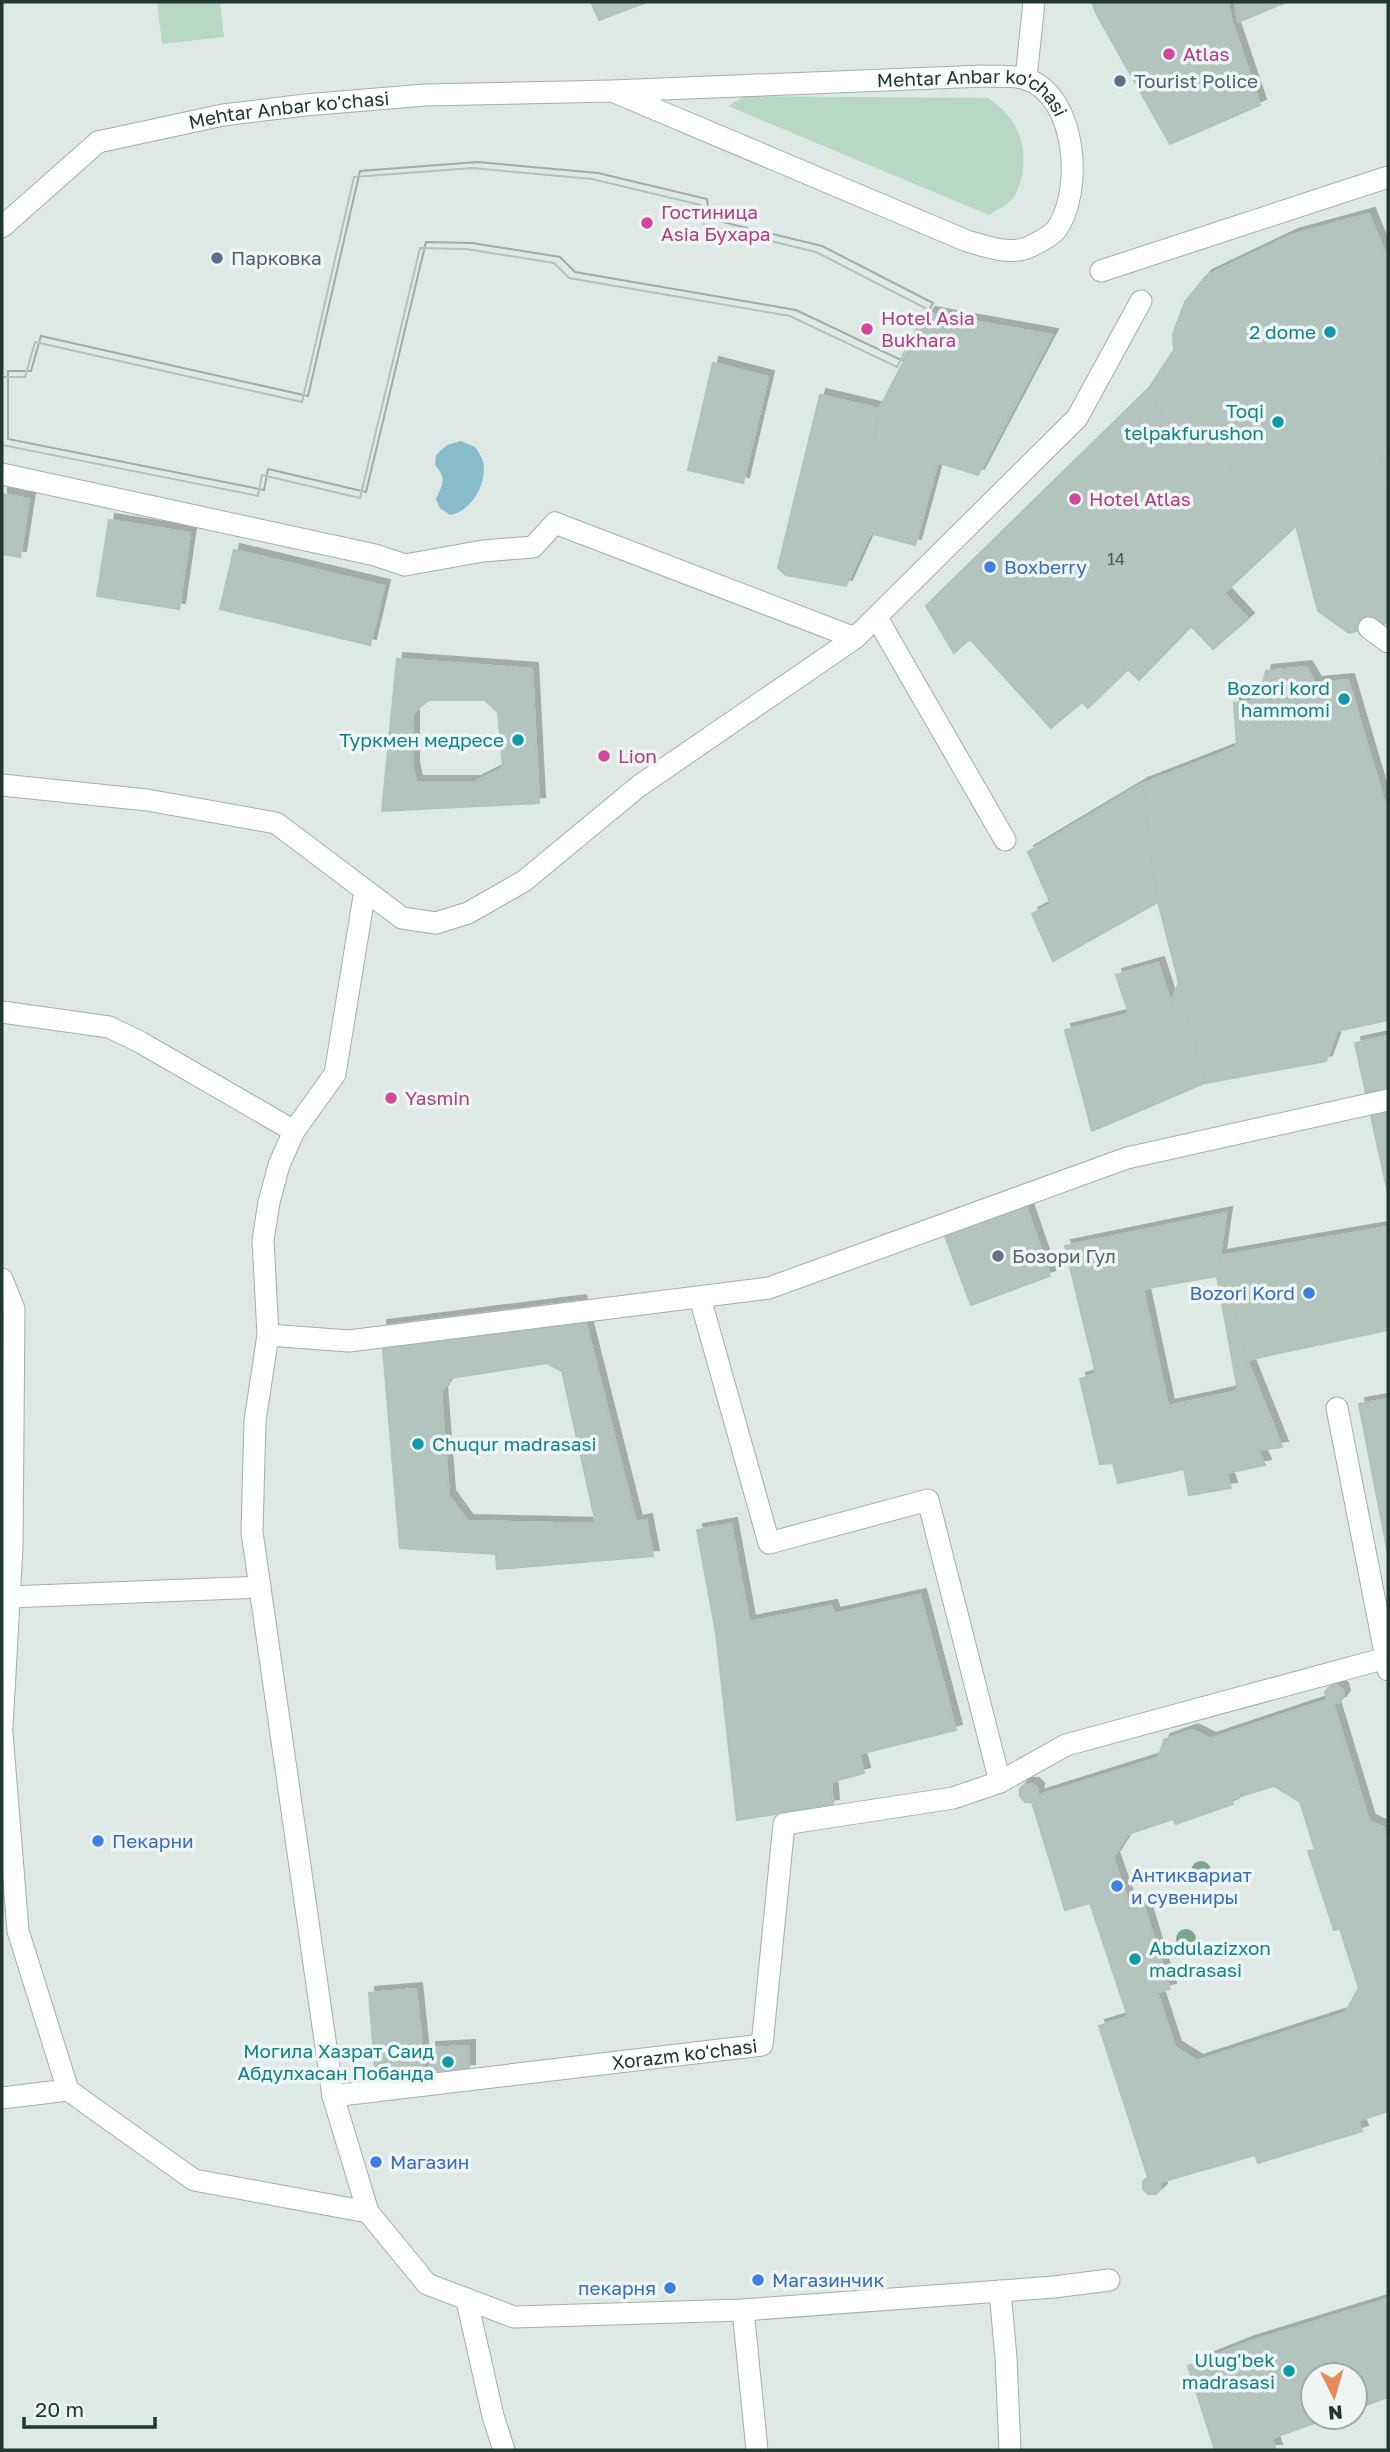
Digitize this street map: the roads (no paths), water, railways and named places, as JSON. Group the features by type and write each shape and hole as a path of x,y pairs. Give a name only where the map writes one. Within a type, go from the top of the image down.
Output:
{"street":[{"path":"1026,78 1034,2"},
{"name":"Mehtar Anbar ko'chasi","path":"2,227 98,142 223,115 425,95 612,91 984,76 1026,78 1044,89 1067,125 1072,152 1070,201 1055,231 1024,249 996,250 967,241 612,91"},
{"path":"1101,271 1388,177"},
{"path":"2,786 147,800 276,823 402,918 436,923 468,913 524,881 639,786 855,638 1077,418 1142,301"},
{"path":"2,474 375,555 405,565 483,551 533,547 555,523 855,638"},
{"path":"877,618 1005,840"},
{"path":"1369,628 1388,642"},
{"path":"365,890 335,1074 294,1131 279,1165 269,1202 263,1240 268,1335 255,1421 252,1532 333,2096 368,2212 427,2284 514,2317 743,2309 1000,2291 1110,2280"},
{"path":"2,1012 109,1027 140,1042 294,1131"},
{"path":"268,1335 349,1341 769,1289 1127,1158 1388,1100"},
{"path":"2,1279 14,1309 12,1547 2,1728"},
{"path":"700,1298 769,1543 928,1500 1000,1783 1066,1745 1387,1664 1337,1408"},
{"path":"9,1597 260,1587"},
{"path":"2,1734 18,1931 68,2090 194,2180 368,2212"},
{"name":"Xorazm ko'chasi","path":"333,2096 762,2045 785,1824 953,1798 1000,1783"},
{"path":"2,2098 68,2090"},
{"path":"1000,2291 1010,2450"},
{"path":"467,2301 493,2416 504,2450"},
{"path":"743,2309 757,2450"}],"water":[{"path":"461,441 475,447 480,454 483,479 471,502 458,513 450,515 440,508 436,499 443,481 435,465 436,455 447,445"}],"place":[{"name":"Atlas","path":"1169,54"},
{"name":"Tourist Police","path":"1120,81"},
{"name":"Гостиница Asia Бухара","path":"647,223"},
{"name":"Парковка","path":"217,258"},
{"name":"Hotel Asia Bukhara","path":"867,329"},
{"name":"2 dome","path":"1330,332"},
{"name":"Toqi telpakfurushon","path":"1278,422"},
{"name":"Hotel Atlas","path":"1075,499"},
{"name":"Boxberry","path":"990,567"},
{"name":"Bozori kord hammomi","path":"1344,699"},
{"name":"Туркмен медресе","path":"518,740"},
{"name":"Lion","path":"604,756"},
{"name":"Yasmin","path":"391,1098"},
{"name":"Бозори Гул","path":"998,1256"},
{"name":"Bozori Kord","path":"1309,1293"},
{"name":"Chuqur madrasasi","path":"418,1444"},
{"name":"Пекарни","path":"98,1841"},
{"name":"Антиквариат и сувениры","path":"1117,1886"},
{"name":"Abdulazizxon madrasasi","path":"1135,1959"},
{"name":"Могила Хазрат Саид Абдулхасан Побанда","path":"448,2062"},
{"name":"Магазин","path":"376,2162"},
{"name":"Магазинчик","path":"758,2280"},
{"name":"пекарня","path":"670,2288"},
{"name":"Ulug'bek madrasasi","path":"1289,2371"}]}
